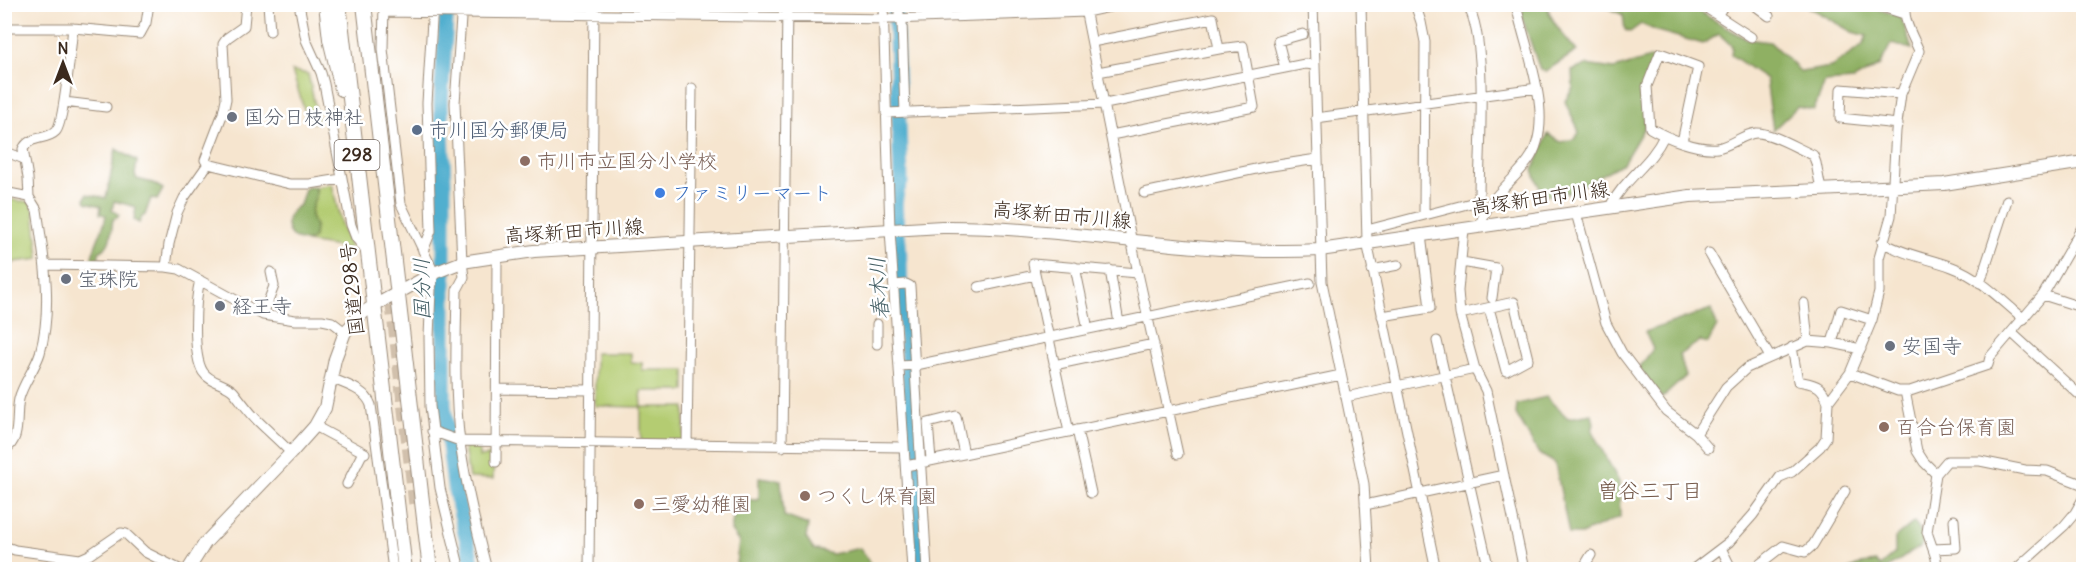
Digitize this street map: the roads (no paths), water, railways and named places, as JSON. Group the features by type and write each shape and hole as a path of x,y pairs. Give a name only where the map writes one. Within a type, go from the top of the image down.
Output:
{"highway":[{"path":"326,4 330,39 355,135"},
{"name":"国道298号","path":"339,4 405,570"},
{"name":"298","path":"364,4 430,570"}],"main road":[{"name":"高塚新田市川線","path":"188,570 205,543 315,426 325,408 334,359 345,332 364,312 397,292 457,264 534,251 895,229 967,227 1267,251 1320,250 1367,236 1421,235 1690,196 1944,184 2084,162"}],"street":[{"path":"4,28 73,28 140,34 146,23 149,4"},
{"path":"246,4 244,26 224,40 226,99 205,160 208,164 282,183 310,184 342,179"},
{"path":"268,4 270,30"},
{"path":"299,4 306,40 324,84 351,225 356,238 368,251"},
{"path":"782,447 787,4"},
{"path":"882,4 894,19 897,113"},
{"path":"899,4 894,19 897,113 895,229 904,447 918,463"},
{"path":"460,570 440,488 434,432 429,346 431,289 434,273 405,214 398,189 383,49 384,8 640,9 787,17 894,19 1124,4"},
{"path":"1313,4 1322,282 1364,484 1369,570"},
{"path":"1361,4 1367,236 1372,270 1436,570"},
{"path":"1415,4 1425,42 1424,214"},
{"path":"1367,236 1424,214 1474,202 1479,196 1480,50 1474,21 1467,4"},
{"path":"1480,226 1484,211 1529,159 1538,130 1540,102 1534,69 1516,4"},
{"path":"1700,4 1751,37"},
{"path":"1718,14 1725,4"},
{"path":"1753,4 1769,16"},
{"path":"1828,402 1850,373 1872,320 1879,292 1879,258 1891,216 1901,94 1919,51 1905,9 1873,4"},
{"path":"1085,8 1138,273 1179,454"},
{"path":"423,251 430,231 427,103 434,9"},
{"path":"461,9 455,104 457,264 464,273 457,290 458,441 487,570"},
{"path":"589,570 592,444 594,9"},
{"path":"1092,42 1214,18 1219,49"},
{"path":"4,450 12,445 16,437 19,398 42,344 45,308 46,265 36,210 29,197 23,149 27,143 56,131 63,102 73,28"},
{"path":"1285,68 1278,40 1303,34"},
{"path":"1098,72 1243,46 1254,107 1111,135"},
{"path":"1682,142 1698,67 1660,53 1647,86 1650,128 1682,142 1717,148 1754,133 1764,134 1813,155 1821,190"},
{"path":"897,113 1105,104 1305,64 1315,65"},
{"path":"687,445 692,88"},
{"path":"1316,118 1537,88"},
{"path":"1898,124 1840,118 1840,89 1901,94"},
{"path":"63,102 106,107"},
{"path":"1609,208 1617,192 1658,150 1664,136"},
{"path":"4,151 24,159"},
{"path":"1144,193 1265,167 1317,159"},
{"path":"166,267 169,243 177,213 184,198 208,164"},
{"path":"4,192 29,197"},
{"path":"1980,283 2007,200"},
{"path":"1576,213 1606,323 1622,353 1666,411 1696,434 1708,448"},
{"path":"1850,373 1898,391 1905,391 1988,365 1990,357 2043,295 2084,224"},
{"path":"1464,229 1458,291 1461,314 1475,369 1486,392 1524,570"},
{"path":"1382,316 1430,308 1421,235"},
{"path":"1882,242 1898,251 1953,267 1972,276 2024,319"},
{"path":"1709,253 1770,357"},
{"path":"496,462 497,256"},
{"path":"1461,314 1490,303 1514,302 1528,359 1506,371 1490,303 1496,268 1462,262"},
{"path":"1091,493 1054,366 1033,264 1138,273"},
{"path":"46,265 179,269 263,315 332,322 345,332"},
{"path":"1372,270 1398,265"},
{"path":"1075,267 1088,330"},
{"path":"1110,270 1119,323"},
{"path":"263,315 274,286 271,272"},
{"path":"979,287 1035,275"},
{"path":"200,280 197,290 197,351 202,371 209,378 233,391 258,422 291,453"},
{"path":"901,366 914,366 1310,283"},
{"path":"899,284 910,286 918,463 927,570"},
{"path":"2043,295 2084,308"},
{"path":"1804,303 1808,341"},
{"path":"1832,343 1841,310 1872,320"},
{"path":"877,324 877,344"},
{"path":"2012,333 2084,399"},
{"path":"1437,340 1447,375 1488,570"},
{"path":"1696,434 1726,387 1747,368 1808,341 1861,349"},
{"path":"1054,366 1154,344"},
{"path":"1692,570 1745,526 1780,477 1792,472 1820,447 1826,438 1828,402 1823,390 1816,385 1798,381 1792,347"},
{"path":"1346,397 1475,369"},
{"path":"918,463 1341,375"},
{"path":"331,378 359,391 368,398 371,405 393,570"},
{"path":"497,389 592,390"},
{"path":"1905,391 1917,451 1936,474"},
{"path":"912,570 918,463 928,423 956,416 964,454"},
{"path":"315,426 364,452 347,484"},
{"path":"434,432 458,441 904,447"},
{"path":"1936,570 1936,558 1927,532 1936,474 1947,461 1980,461 2025,470 2047,471 2084,485"},
{"path":"1365,505 1504,475"},
{"path":"1752,570 1783,546 1805,552 1813,545 1845,491"},
{"path":"2015,570 2064,526 2084,497"},
{"path":"1933,549 1956,548 1954,520"},
{"path":"4,546 15,550 80,559 121,533 126,534 145,552 181,570"},
{"path":"1721,548 1732,570"},
{"path":"1585,570 1585,565 1591,555"},
{"path":"76,570 80,559"}],"waterway":[{"name":"国分川","path":"447,4 441,103 444,182 444,405 454,486 474,570"},
{"name":"春木川","path":"895,4 901,182 896,194 895,207 900,249 901,297 904,301 921,570"}],"tunnel":[{"path":"392,302 416,509"}],"place":[{"name":"国分日枝神社","path":"232,117"},
{"name":"市川国分郵便局","path":"417,130"},
{"name":"市川市立国分小学校","path":"525,161"},
{"name":"ファミリーマート","path":"660,193"},
{"name":"宝珠院","path":"66,279"},
{"name":"経王寺","path":"220,306"},
{"name":"安国寺","path":"1890,346"},
{"name":"百合台保育園","path":"1884,427"},
{"name":"つくし保育園","path":"805,496"},
{"name":"三愛幼稚園","path":"639,504"}],"district":[{"name":"曽谷三丁目","path":"1650,491"}]}
